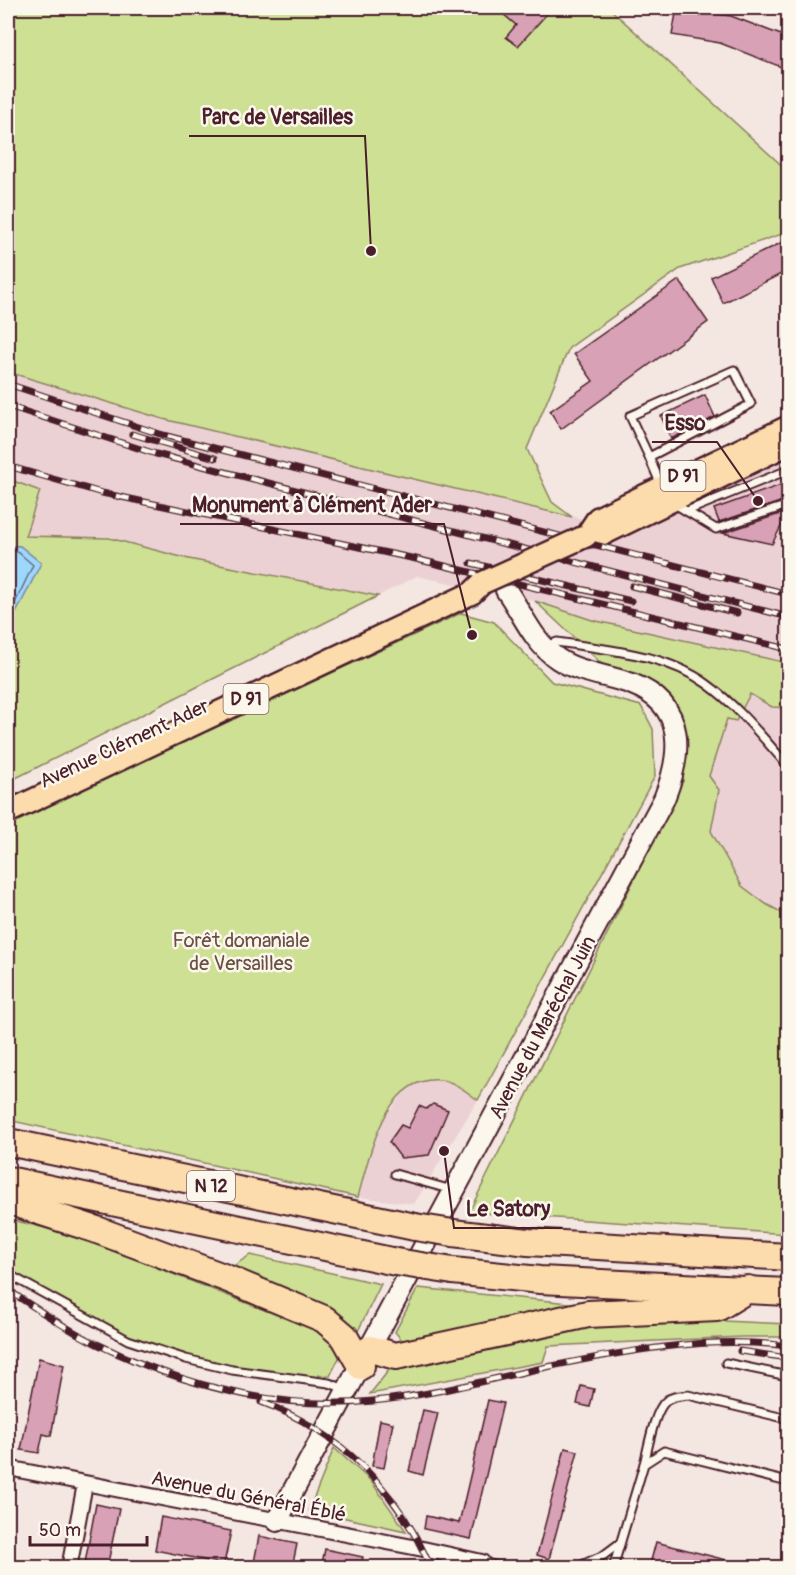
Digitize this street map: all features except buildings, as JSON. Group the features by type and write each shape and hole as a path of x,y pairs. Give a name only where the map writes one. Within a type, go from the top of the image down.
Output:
{"highway":[{"name":"N 12","path":"8,1142 453,1233 528,1242 789,1257"},
{"name":"N 12","path":"8,1180 396,1262 453,1271 540,1280 789,1292"},
{"path":"8,1201 97,1230 226,1278 324,1319 365,1357 396,1356 588,1314 717,1308 748,1289"}],"main road":[{"name":"D 91","path":"671,501 789,427"},
{"name":"D 91","path":"482,584 586,536 603,534 789,444"},
{"name":"Avenue Clément Ader","path":"8,798 453,589 482,584"},
{"name":"Avenue Clément Ader","path":"8,812 472,593 482,584"}],"street":[{"name":"Avenue du Maréchal Juin","path":"277,1521 664,800 677,759 677,741 672,720 658,700 632,684 557,659 528,628 506,590"},
{"name":"Avenue du Général Éblé","path":"8,1468 277,1521 482,1565"},
{"path":"69,1568 85,1484"}],"lane":[{"path":"649,457 751,404 734,370 630,416 649,457 671,501 716,529 789,505"},
{"path":"671,501 789,471"},
{"path":"545,647 557,642 628,653 679,669 706,683 741,713 789,766"},
{"path":"395,1174 454,1190"},
{"path":"8,1274 138,1343 186,1359 232,1370 329,1383 347,1390"},
{"path":"726,1363 789,1376"},
{"path":"613,1568 659,1409 666,1401 675,1396 688,1395 789,1419"},
{"path":"644,1464 664,1451 789,1482"},
{"path":"575,1568 604,1555 620,1543"},
{"path":"482,1565 507,1568"}],"shaded area":[{"path":"8,372 163,419 630,530 788,454 788,663 592,620 535,601 417,576 378,596 189,559 109,538 25,536 40,491 8,479"},
{"path":"750,694 772,707 788,708 788,916 766,904 742,886 711,831 719,790 709,777 727,719 741,713"},
{"path":"422,1080 448,1081 478,1100 414,1204 358,1197 378,1128 407,1087"}],"green space":[{"path":"8,8 609,8 788,171 788,232 680,269 569,348 527,449 552,502 572,517 163,419 8,372"},
{"path":"8,479 40,491 25,536 109,538 189,559 378,596 8,782 8,629 41,563 20,546 8,546"},
{"path":"535,601 592,620 788,663 788,708 772,707 750,694 736,721 727,719 709,776 719,790 711,831 742,886 766,904 788,916 788,1234 469,1212 683,781 682,735 665,696 603,665"},
{"name":"Forêt domaniale de Versailles","path":"461,613 494,622 552,682 641,706 653,729 655,776 478,1100 459,1086 446,1081 425,1081 409,1088 395,1101 384,1118 368,1159 358,1197 8,1120 8,823"},
{"path":"8,1219 74,1235 328,1335 341,1354 330,1376 319,1375 317,1380 189,1358 128,1336 8,1271"},
{"path":"250,1255 381,1284 356,1335 229,1269"},
{"path":"418,1288 580,1304 414,1346 402,1340 395,1332"},
{"path":"702,1320 788,1324 788,1337 548,1346 543,1362 370,1394 389,1370 520,1337 616,1324"},
{"path":"334,1448 371,1481 406,1531 309,1510"}],"water":[{"path":"8,546 20,546 41,563 8,629"}],"railway":[{"path":"8,384 163,435 788,594"},
{"path":"8,406 156,454 788,617"},
{"path":"132,434 215,458"},
{"path":"8,466 102,493 416,559 788,649"},
{"path":"471,563 631,601"},
{"path":"632,586 737,613"},
{"path":"8,1290 85,1338 163,1372 231,1392 302,1402 337,1403 394,1399 572,1362 664,1347 727,1343 788,1346"},
{"path":"740,1351 788,1358"},
{"path":"261,1402 290,1414 316,1429 363,1467 384,1489 402,1514 431,1568"}],"place":[{"name":"Parc de Versailles","path":"371,251"},
{"name":"Esso","path":"758,501"},
{"name":"Monument à Clément Ader","path":"472,635"},
{"name":"Le Satory","path":"444,1151"}]}
